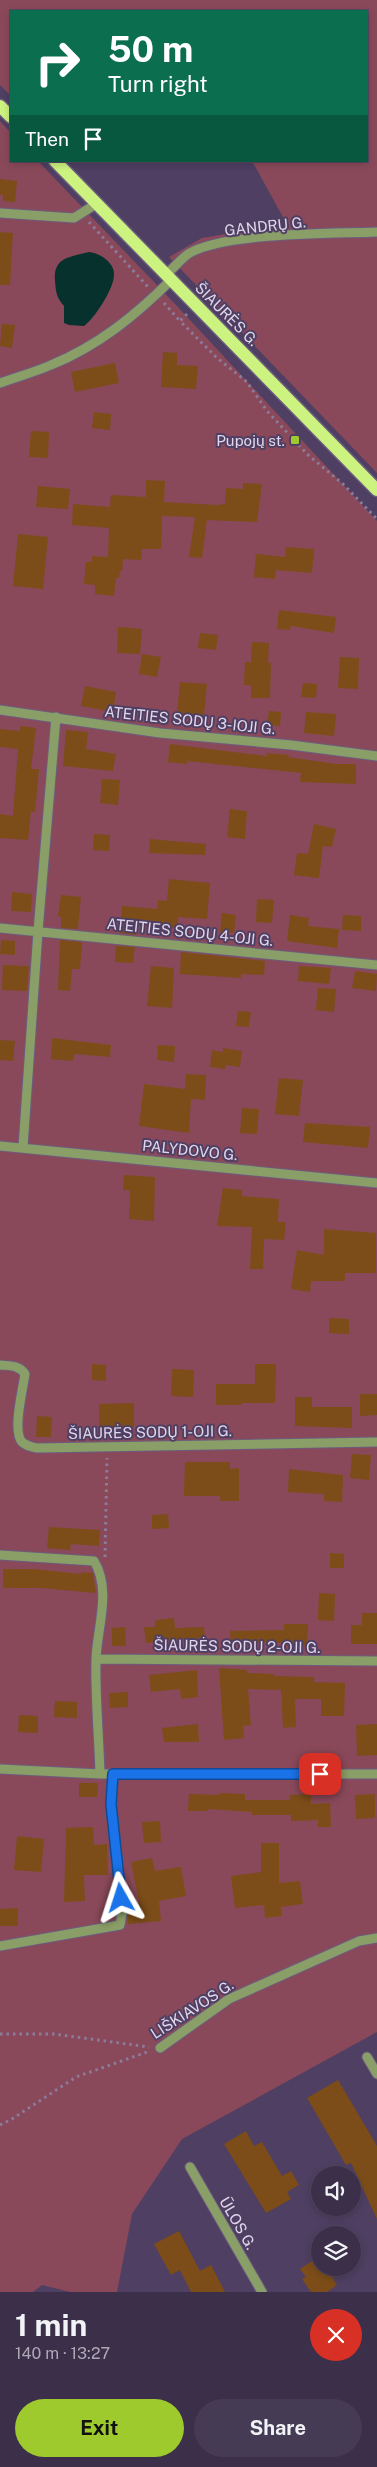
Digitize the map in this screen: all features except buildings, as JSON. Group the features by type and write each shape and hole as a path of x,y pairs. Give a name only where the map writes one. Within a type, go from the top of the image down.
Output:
{"main road":[{"path":"0,106 10,116"},
{"name":"ŠIAURĖS G.","path":"56,162 377,490"}],"street":[{"path":"0,213 74,218 82,215 96,204"},
{"name":"GANDRŲ G.","path":"0,383 51,366 84,349 130,319 156,295 188,254 223,243 272,236 377,232"},
{"name":"ATEITIES SODŲ 3-IOJI G.","path":"0,710 160,733 291,744 377,756"},
{"path":"23,1147 38,931 56,717"},
{"name":"ATEITIES SODŲ 4-OJI G.","path":"0,928 377,965"},
{"name":"PALYDOVO G.","path":"0,1146 377,1183"},
{"name":"ŠIAURĖS SODŲ 1-OJI G.","path":"0,1365 14,1366 21,1369 25,1374 17,1428 23,1443 37,1448 377,1442"},
{"path":"0,1555 94,1561 99,1568 103,1590 96,1659 100,1774"},
{"name":"ŠIAURĖS SODŲ 2-OJI G.","path":"96,1659 377,1661"},
{"path":"0,1769 100,1774 377,1774"},
{"path":"0,1946 120,1925 122,1914 111,1804 113,1774"},
{"name":"LIŠKIAVOS G.","path":"160,2048 229,1999 358,1941 377,1938"},
{"path":"367,2057 377,2074"},
{"name":"ŪLOS G.","path":"190,2167 262,2292"}],"path":[{"path":"82,215 180,321 216,357 246,382 267,411 307,454 343,484 377,518"},
{"path":"180,321 196,305"},
{"path":"94,1561 105,1559 107,1460 110,1452 117,1447"},
{"path":"0,2034 54,2034 160,2048"},
{"name":"LIŠKIAVOS G.","path":"0,2124 12,2120 76,2077 160,2048"}],"shaded area":[{"path":"0,0 377,0 377,473 169,257 202,238 243,231 289,228 253,162 368,162 368,10 10,10 10,95 0,85"},
{"path":"0,121 10,132 10,162 39,162 176,305 377,521 377,2032 182,2139 132,2214 117,2292 70,2292 42,2285 33,2292 0,2292"},
{"path":"89,252 106,259 112,266 114,271 113,281 103,303 84,326 69,325 64,323 64,306 57,294 55,273 57,267 64,259"}],"place":[{"name":"Pupojų st.","path":"295,440"}],"route":[{"path":"121,1898 111,1804 113,1774 320,1774"}]}
